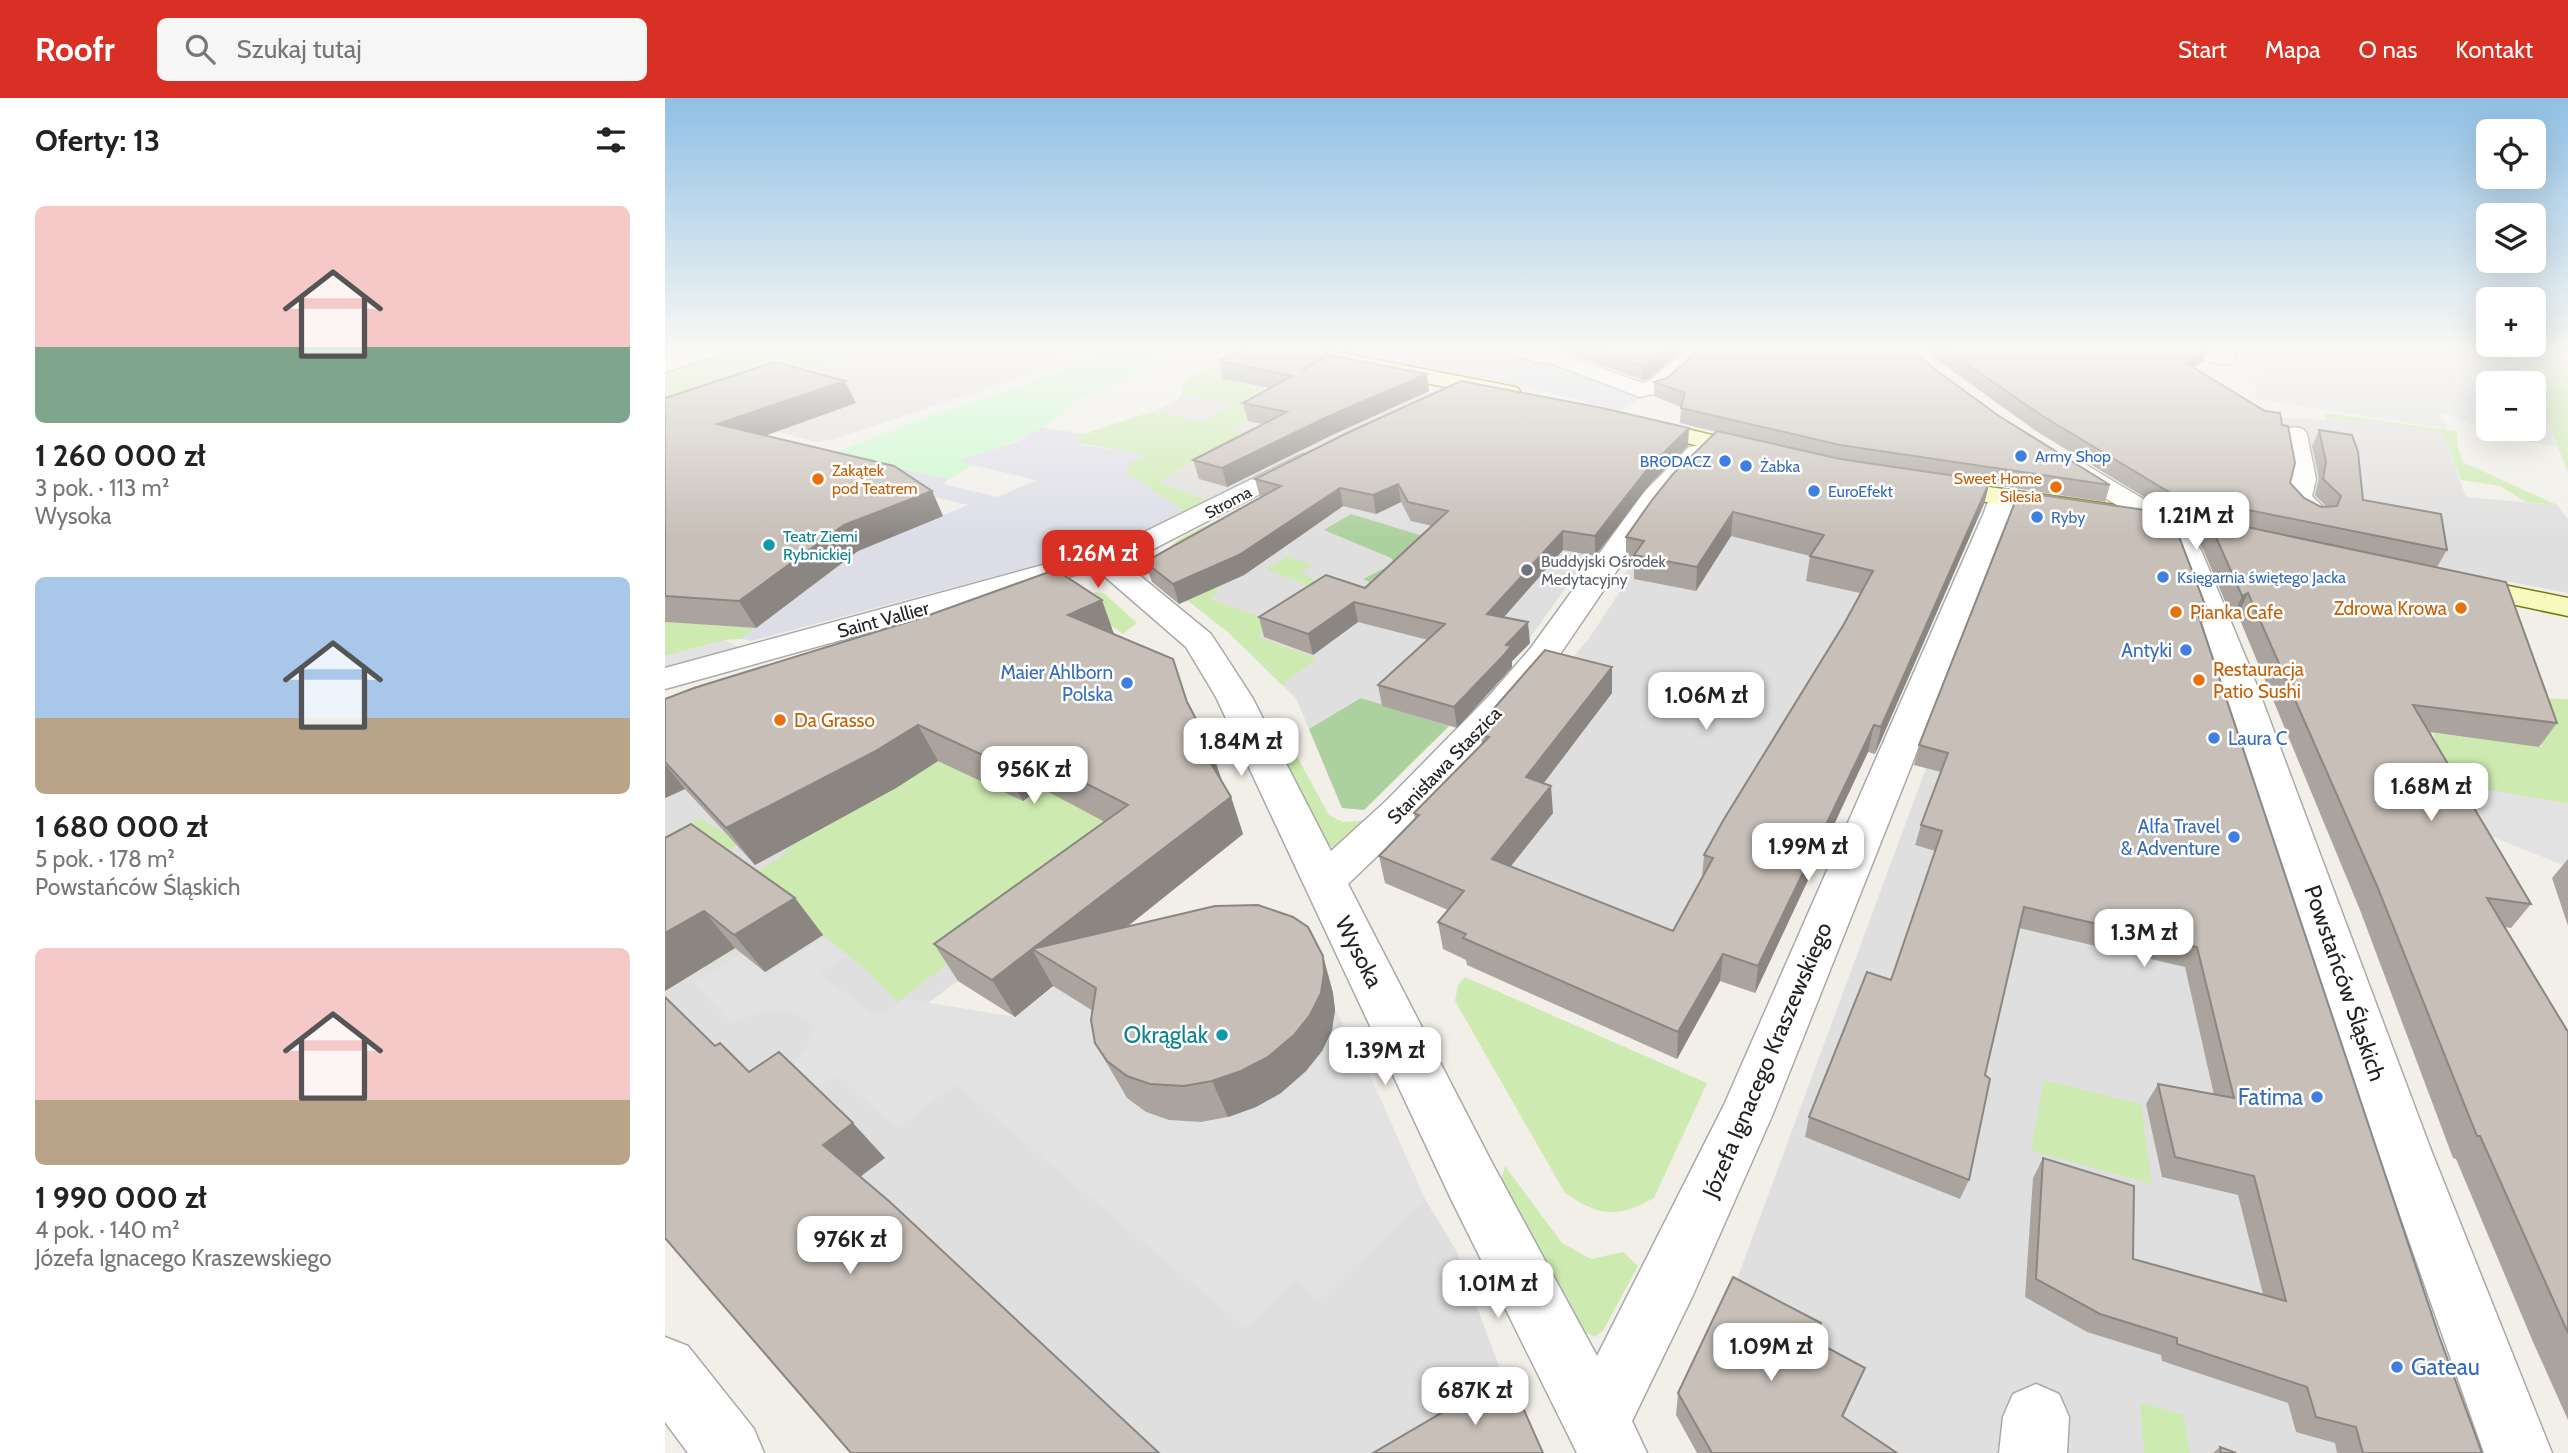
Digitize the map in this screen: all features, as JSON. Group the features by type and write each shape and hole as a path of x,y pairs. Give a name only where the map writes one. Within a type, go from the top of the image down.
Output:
{"street":[{"path":"1614,419 1786,460"},
{"path":"2288,428 2303,479 2298,498 2317,515"},
{"name":"Stanisława Staszica","path":"1323,882 1401,810 1501,705 1542,656 1653,498 1683,464 1710,442"},
{"name":"Stroma","path":"1102,559 1157,538 1328,450"},
{"name":"Powstańców Śląskich","path":"2047,451 2160,520 2176,534 2187,550 2234,670 2404,1150 2518,1453"},
{"path":"1910,483 2160,520 2278,546"},
{"name":"Józefa Ignacego Kraszewskiego","path":"1605,1438 1672,1274 1746,1116 1997,515 2001,497"},
{"name":"Wysoka","path":"1102,559 1199,641 1234,696 1471,1180 1605,1438"},
{"name":"Saint Vallier","path":"665,679 1102,559"},
{"path":"2433,579 2568,607"},
{"path":"665,1369 730,1453"}],"shaded area":[{"path":"701,410 921,410 831,440 815,442"},
{"path":"1400,410 1214,503 1157,482 1213,452 1198,425 1203,422 1154,411"},
{"path":"2068,410 2235,410 2243,416 2377,422 2443,433 2466,497 2557,505 2568,519 2568,593 2438,568"},
{"path":"2327,410 2476,410 2476,424 2439,413 2448,429"},
{"path":"1418,412 1657,461 1509,667 1364,810 1342,808 1296,698 1229,633 1159,578 1178,541"},
{"path":"2546,417 2557,447 2525,441 2546,441"},
{"path":"1041,427 1084,434 1078,441 1083,445 1143,454 1128,466 1126,472 1190,515 1105,547 751,641 741,639 858,551 968,505 821,470 665,538 665,527 828,457 877,469 886,466 949,479 942,484 998,497 1036,480 957,461 1016,442"},
{"path":"1863,487 1878,729 1755,993 1720,981 1677,1059 1467,965 1469,961 1443,949 1468,918 1385,883 1588,640 1621,590 1616,588 1632,562"},
{"path":"2021,511 2449,1453 1697,1453 1729,1301"},
{"path":"725,640 741,648 665,669 665,656"},
{"path":"1086,647 1216,787 1243,834 1015,1017 958,981 886,1034 1295,1278 1317,1301 1425,1199 1456,1250 1513,1404 1535,1453 867,1453 665,1221 665,744"},
{"path":"2472,787 2568,804 2568,867 2485,834"},
{"path":"825,937 848,955 820,974 876,1016 906,999 1015,1017 1054,987 1118,1026 1112,1057 1116,1079 1127,1098 1146,1112 1169,1120 1201,1122 1228,1117 1282,1093 1306,1071 1322,1051 1335,1010 1365,1064 1425,1199 1317,1302 1295,1279 1246,1328 955,1084 897,1129 839,1076 809,1089 788,1071 805,1049 814,1030 808,1020 783,1009 752,1014 731,1023 694,983 742,953 768,974"}],"green space":[{"path":"947,410 1066,410 1036,431 959,461 974,465 949,479 830,455"},
{"path":"1223,410 1266,410 1231,430 1244,433 1158,482 1214,503 1190,515 1126,472 1128,466 1142,454 1079,443 1080,436 1084,434 1154,411 1204,422"},
{"path":"2546,410 2568,410 2568,472 2546,417"},
{"path":"2325,413 2457,431 2458,449 2463,462 2557,505 2526,502 2500,486 2461,480 2443,433 2377,422 2326,419"},
{"path":"1351,514 1436,540 1389,592 1363,579 1395,563 1391,558 1324,530"},
{"path":"1206,525 1272,550 1165,572 1220,591 1210,599 1276,623 1257,637 1317,658 1282,685 1229,633 1159,578 1165,556 1173,544"},
{"path":"1289,556 1312,565 1301,573 1326,586 1325,592 1266,569"},
{"path":"1096,592 1105,594 1137,623 1123,634 1074,600"},
{"path":"665,622 756,628 741,639 725,640 665,656"},
{"path":"2512,695 2524,698 2568,699 2568,804 2472,787 2449,776 2433,733 2542,747"},
{"path":"1361,698 1449,726 1364,810 1342,808 1309,729"},
{"path":"1289,742 1329,815 1343,822 1368,820 1340,846 1333,848 1327,843 1278,756"},
{"path":"966,743 1147,815 897,1002 870,973 795,914 683,980 668,964 665,965 665,837 700,818 742,843 709,861 678,918 787,853 784,850"},
{"path":"1465,977 1707,1083 1654,1198 1629,1209 1608,1212 1588,1206 1565,1193 1455,1001 1458,985"},
{"path":"2044,1080 2141,1104 2152,1184 2031,1151"},
{"path":"1505,1166 1562,1243 1591,1259 1623,1252 1638,1266 1603,1331 1595,1337 1581,1330 1498,1191"},
{"path":"2140,1402 2183,1415 2190,1453 2144,1453"}],"building":[{"path":"665,410 758,410 717,424 894,466 932,491 844,525 739,601 665,596"},
{"path":"1278,410 1343,410 1222,468 1193,460 1287,412"},
{"path":"1397,410 1612,410 1689,428 1650,466 1595,536 1563,531 1487,614 1528,622 1506,645 1511,646 1503,656 1454,707 1378,685 1445,624 1354,602 1308,634 1259,617 1326,575 1365,588 1448,511 1408,502 1398,484 1373,495 1340,488 1239,555 1173,584 1145,562 1281,486 1255,479"},
{"path":"1691,410 1991,410 2110,485 1840,445"},
{"path":"2034,410 2264,410 2280,413 2282,425 2288,426 2295,463 2290,483 2304,498 2321,507 2337,506 2341,496 2323,479 2326,462 2319,430 2352,435 2358,452 2363,500 2441,514 2447,550 2174,495"},
{"path":"1717,431 1840,459 1990,481 1881,727 1874,725 1758,966 1723,954 1678,1032 1463,938 1466,934 1438,922 1464,891 1379,856 1419,815 1414,813 1489,737 1481,735 1498,715 1490,713 1545,650 1612,667 1526,777 1551,786 1492,859 1673,931 1713,858 1704,855 1724,819 1844,624 1873,571 1810,556 1824,535 1733,512 1697,567 1634,555 1644,541 1626,537 1673,474"},
{"path":"2019,492 2152,511 2178,534 2207,610 2198,614 2439,1336 2482,1453 2363,1453 2356,1427 2316,1417 2307,1387 2177,1344 2177,1338 2100,1314 2036,1279 2043,1158 2134,1186 2133,1259 2286,1301 2254,1176 2175,1157 2158,1084 2234,1098 2197,947 2024,907 1985,1075 1990,1079 1969,1180 1809,1117 1867,972 1891,980 1942,831 1921,825 1948,753 1919,745"},
{"path":"2204,518 2506,582 2557,723 2413,705 2531,904 2487,898 2568,1032 2568,1333 2480,1136 2477,1136 2377,886 2248,593 2242,596 2212,528"},
{"path":"1049,572 1059,572 1102,600 1068,615 1173,659 1187,702 1210,745 1203,750 1231,797 992,980 934,944 1128,805 1023,751 1004,765 918,725 874,752 726,828 665,762 665,699 921,618"},
{"path":"691,824 795,898 734,935 704,911 665,933 665,838"},
{"name":"Okrąglak","path":"1258,905 1293,917 1308,927 1323,956 1324,973 1321,993 1310,1015 1294,1035 1268,1057 1241,1071 1212,1081 1184,1086 1150,1084 1127,1076 1107,1061 1095,1043 1091,1020 1096,988 1032,949 1215,906"},
{"path":"665,997 715,1046 720,1043 749,1072 779,1052 853,1123 823,1145 890,1202 1159,1453 851,1453 665,1238"},
{"path":"1733,1277 1821,1323 1813,1340 1865,1368 1842,1416 1897,1453 1712,1453 1678,1393"},
{"path":"1508,1374 1543,1453 1373,1453"},
{"path":"2220,1447 2236,1453 2221,1453"}],"place":[{"name":"Army Shop","path":"2021,456"},
{"name":"BRODACZ","path":"1725,461"},
{"name":"Żabka","path":"1746,466"},
{"name":"Zakątek pod Teatrem","path":"818,479"},
{"name":"Sweet Home Silesia","path":"2056,487"},
{"name":"EuroEfekt","path":"1814,491"},
{"name":"Ryby","path":"2037,517"},
{"name":"Teatr Ziemi Rybnickiej","path":"769,545"},
{"name":"Buddyjski Ośrodek Medytacyjny","path":"1527,570"},
{"name":"Księgarnia świętego Jacka","path":"2163,577"},
{"name":"Zdrowa Krowa","path":"2461,608"},
{"name":"Pianka Cafe","path":"2176,612"},
{"name":"Antyki","path":"2186,650"},
{"name":"Restauracja Patio Sushi","path":"2199,680"},
{"name":"Maier Ahlborn Polska","path":"1127,683"},
{"name":"Da Grasso","path":"780,720"},
{"name":"Laura C","path":"2214,738"},
{"name":"Alfa Travel & Adventure","path":"2234,837"},
{"name":"Okrąglak","path":"1222,1035"},
{"name":"Fatima","path":"2317,1097"},
{"name":"Gateau","path":"2397,1367"}]}
